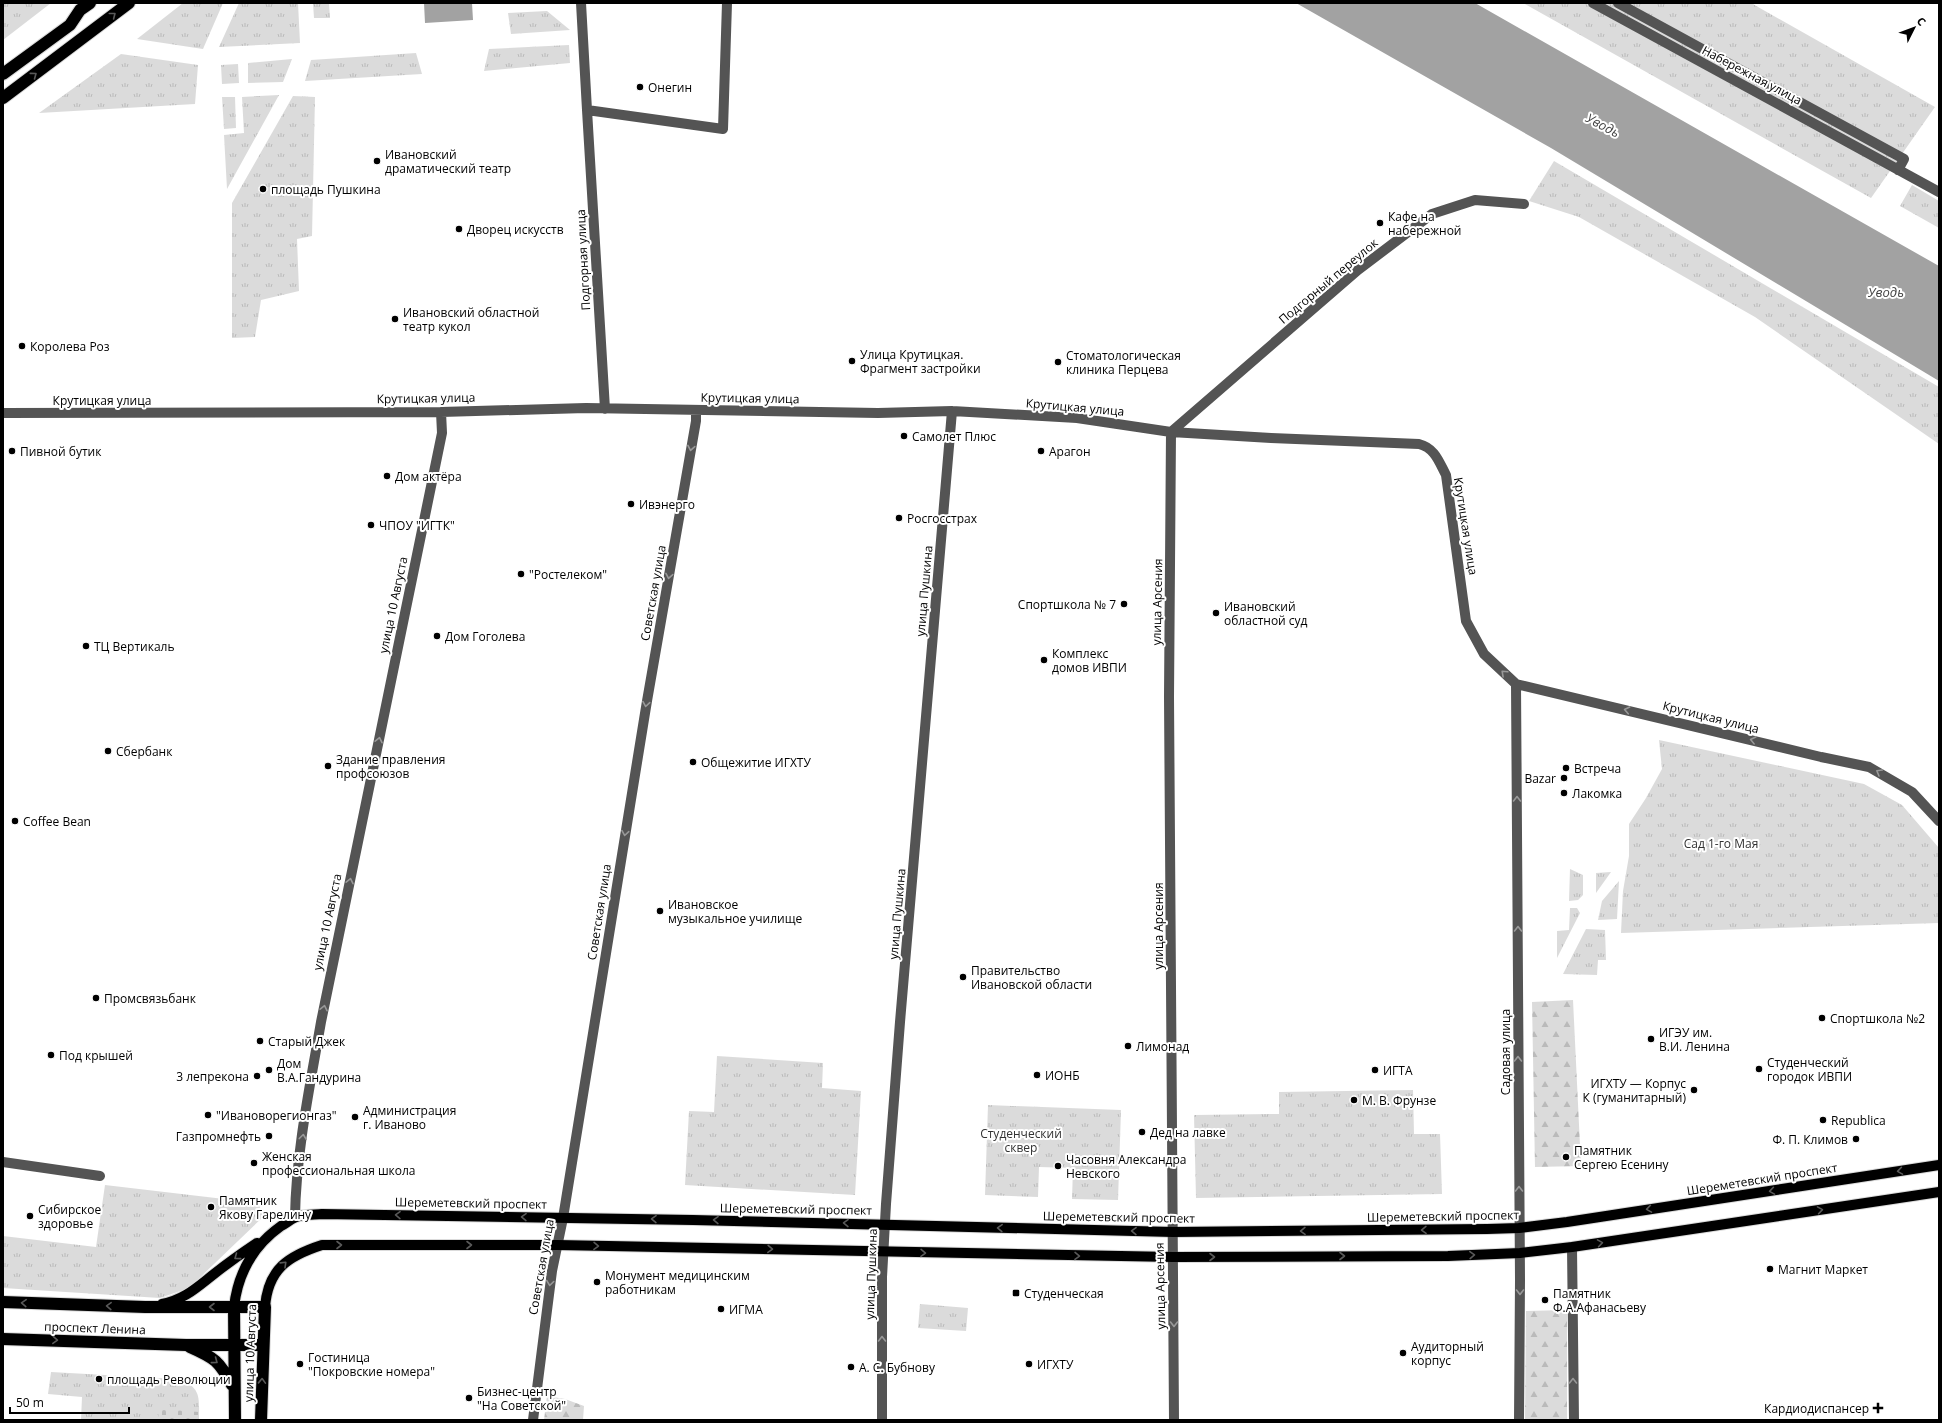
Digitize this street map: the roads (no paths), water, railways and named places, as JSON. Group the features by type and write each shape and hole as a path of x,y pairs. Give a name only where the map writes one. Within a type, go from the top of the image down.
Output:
{"highway":[{"path":"3,74 70,25 80,10 90,3"},
{"path":"3,98 129,3"},
{"name":"проспект Ленина","path":"3,1302 145,1308 265,1307"},
{"name":"улица 10 Августа","path":"234,1307 234,1420"},
{"name":"улица 10 Августа","path":"261,1420 265,1307"},
{"name":"проспект Ленина","path":"3,1339 186,1345 263,1345"},
{"name":"проспект Ленина","path":"186,1345 206,1354 221,1365 234,1388"}],"main road":[{"path":"70,25 82,3"},
{"name":"Шереметевский проспект","path":"295,1217 322,1214 563,1218 885,1224 1173,1232 1519,1228 1939,1165"},
{"path":"557,1245 1173,1257 1448,1256 1520,1253 1572,1247 1939,1192"},
{"name":"улица 10 Августа","path":"234,1307 236,1293 244,1268 259,1245 269,1235 295,1217"},
{"name":"проспект Ленина","path":"145,1308 174,1301 191,1293 213,1274 269,1235"},
{"name":"улица 10 Августа","path":"265,1307 266,1293 274,1275 289,1260 301,1252 322,1245 557,1245"}],"street":[{"name":"Подгорная улица","path":"581,3 605,409"},
{"path":"587,110 724,129 727,3"},
{"name":"Набережная улица","path":"1593,3 1939,192"},
{"name":"Набережная улица","path":"1618,3 1904,159 1898,170"},
{"name":"Подгорный переулок","path":"1171,432 1358,270 1432,214 1475,200 1524,204"},
{"name":"Крутицкая улица","path":"3,413 441,412 605,409 878,413 952,411 1077,418 1171,432 1419,444 1427,446 1437,456 1448,482 1466,620 1484,654 1516,684 1822,758 1869,767 1912,792 1939,821"},
{"name":"Советская улица","path":"532,1420 542,1340 557,1245 563,1218 647,701 696,421 696,410"},
{"name":"улица Пушкина","path":"882,1420 885,1224 900,1022 952,411"},
{"name":"улица 10 Августа","path":"295,1217 295,1194 321,1022 431,491 442,433 441,412"},
{"name":"улица Арсения","path":"1171,432 1169,704 1174,1420"},
{"name":"Садовая улица","path":"1516,684 1520,1253 1519,1420"},
{"path":"3,1162 100,1176"},
{"path":"1572,1247 1574,1420"}],"water":[{"path":"424,3 472,3 473,20 425,23"},
{"name":"Уводь","path":"1296,3 1475,3 1939,266 1939,381 1551,148"}],"place":[{"name":"Онегин","path":"640,87"},
{"name":"Ивановский драматический театр","path":"377,161"},
{"name":"площадь Пушкина","path":"263,189"},
{"name":"Кафе на набережной","path":"1380,223"},
{"name":"Дворец искусств","path":"459,229"},
{"name":"Ивановский областной театр кукол","path":"395,319"},
{"name":"Королева Роз","path":"22,346"},
{"name":"Улица Крутицкая. Фрагмент застройки","path":"852,361"},
{"name":"Стоматологическая клиника Перцева","path":"1058,362"},
{"name":"Самолет Плюс","path":"904,436"},
{"name":"Пивной бутик","path":"12,451"},
{"name":"Арагон","path":"1041,451"},
{"name":"Дом актёра","path":"387,476"},
{"name":"Ивэнерго","path":"631,504"},
{"name":"Росгосстрах","path":"899,518"},
{"name":"ЧПОУ \"ИГТК\"","path":"371,525"},
{"name":"\"Ростелеком\"","path":"521,574"},
{"name":"Спортшкола № 7","path":"1124,604"},
{"name":"Ивановский областной суд","path":"1216,613"},
{"name":"Дом Гоголева","path":"437,636"},
{"name":"ТЦ Вертикаль","path":"86,646"},
{"name":"Комплекс домов ИВПИ","path":"1044,660"},
{"name":"Сбербанк","path":"108,751"},
{"name":"Общежитие ИГХТУ","path":"693,762"},
{"name":"Здание правления профсоюзов","path":"328,766"},
{"name":"Встреча","path":"1566,768"},
{"name":"Bazar","path":"1564,778"},
{"name":"Лакомка","path":"1564,793"},
{"name":"Coffee Bean","path":"15,821"},
{"name":"Ивановское музыкальное училище","path":"660,911"},
{"name":"Правительство Ивановской области","path":"963,977"},
{"name":"Промсвязьбанк","path":"96,998"},
{"name":"Спортшкола №2","path":"1822,1018"},
{"name":"ИГЭУ им. В.И. Ленина","path":"1651,1039"},
{"name":"Старый Джек","path":"260,1041"},
{"name":"Лимонад","path":"1128,1046"},
{"name":"Под крышей","path":"51,1055"},
{"name":"Студенческий городок ИВПИ","path":"1759,1069"},
{"name":"Дом В.А.Гандурина","path":"269,1070"},
{"name":"ИГТА","path":"1375,1070"},
{"name":"ИОНБ","path":"1037,1075"},
{"name":"3 лепрекона","path":"257,1076"},
{"name":"ИГХТУ — Корпус К (гуманитарный)","path":"1694,1090"},
{"name":"М. В. Фрунзе","path":"1354,1100"},
{"name":"\"Ивановорегионгаз\"","path":"208,1115"},
{"name":"Администрация г. Иваново","path":"355,1117"},
{"name":"Republica","path":"1823,1120"},
{"name":"Дед на лавке","path":"1142,1132"},
{"name":"Газпромнефть","path":"269,1136"},
{"name":"Ф. П. Климов","path":"1856,1139"},
{"name":"Памятник Сергею Есенину","path":"1566,1157"},
{"name":"Женская профессиональная школа","path":"254,1163"},
{"name":"Часовня Александра Невского","path":"1058,1166"},
{"name":"Памятник Якову Гарелину","path":"211,1207"},
{"name":"Сибирское здоровье","path":"30,1216"},
{"name":"Магнит Маркет","path":"1770,1269"},
{"name":"Монумент медицинским работникам","path":"597,1282"},
{"name":"Студенческая","path":"1016,1293"},
{"name":"Памятник Ф.А.Афанасьеву","path":"1545,1300"},
{"name":"ИГМА","path":"721,1309"},
{"name":"Аудиторный корпус","path":"1403,1353"},
{"name":"Гостиница \"Покровские номера\"","path":"300,1364"},
{"name":"ИГХТУ","path":"1029,1364"},
{"name":"А. С. Бубнову","path":"851,1367"},
{"name":"площадь Революции","path":"99,1379"},
{"name":"Бизнес-центр \"На Советской\"","path":"469,1398"},
{"name":"Кардиодиспансер","path":"1878,1408"}],"park label":[{"name":"Сад 1-го Мая","path":"1721,843"},
{"name":"Студенческий сквер","path":"1021,1140"}]}
